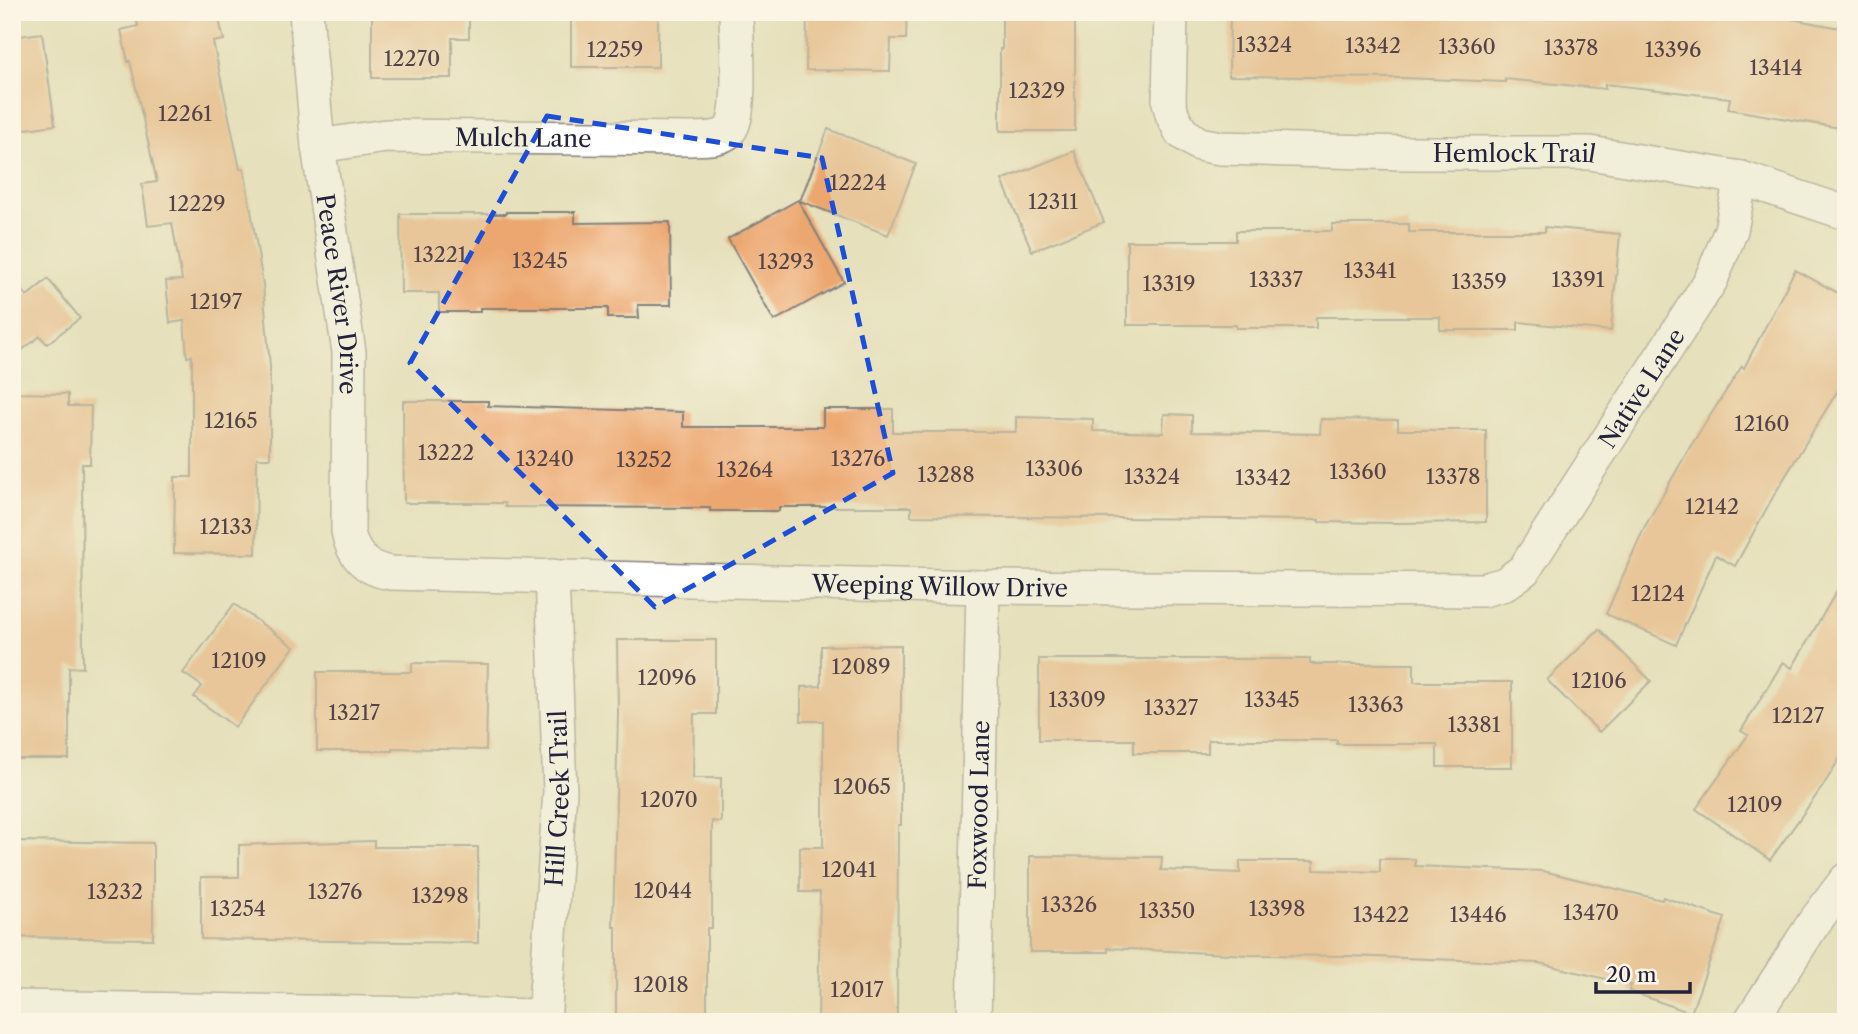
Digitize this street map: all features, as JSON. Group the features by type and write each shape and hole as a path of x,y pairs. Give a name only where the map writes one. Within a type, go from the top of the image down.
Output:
{"street":[{"name":"Peace River Drive","path":"306,12 317,146 349,352 348,531 354,551 369,567"},
{"name":"Mulch Lane","path":"317,146 386,136 690,139 723,135 730,131 737,113 736,12"},
{"name":"Hemlock Trail","path":"1171,12 1169,102 1181,131 1199,144 1220,148 1393,153 1590,153 1741,178 1846,213"},
{"name":"Native Lane","path":"1511,581 1524,570 1711,280 1731,230 1741,178"},
{"name":"Weeping Willow Drive","path":"369,567 390,573 983,587 1483,590 1511,581"},
{"name":"Hill Creek Trail","path":"544,1019 559,791 552,576"},
{"name":"Foxwood Lane","path":"974,1022 983,587"},
{"path":"1750,1022 1812,924 1846,880"},
{"path":"12,1007 544,1019"}],"highlighted area":[{"path":"547,116 822,158 893,473 655,607 410,363"}],"building":[{"path":"135,12 217,12 224,40 213,42 240,169 244,168 263,284 270,367 270,458 257,458 256,554 174,553 175,477 192,477 192,356 187,357 184,321 170,323 166,281 182,280 172,223 148,226 142,184 157,182 121,30 138,26"},
{"path":"372,12 469,12 469,38 452,38 452,78 372,78"},
{"path":"571,12 658,12 658,67 571,67"},
{"path":"807,12 907,12 906,39 891,39 890,71 806,70"},
{"path":"1002,12 1075,12 1075,131 1000,131"},
{"path":"1230,12 1752,12 1846,29 1846,129 1728,109 1730,98 1605,84 1605,89 1505,79 1505,82 1229,76"},
{"path":"42,33 55,125 12,131 12,37"},
{"path":"828,129 916,164 888,235 800,201"},
{"path":"1074,151 1104,222 1032,251 1002,180"},
{"path":"798,200 844,282 774,321 728,239"},
{"path":"575,212 575,223 670,222 671,305 638,305 639,318 608,318 608,308 480,308 480,312 439,312 439,293 401,293 400,214"},
{"path":"1332,224 1409,224 1409,232 1545,232 1545,227 1620,234 1611,331 1518,322 1518,330 1440,330 1440,317 1316,317 1316,328 1127,325 1127,241 1236,241 1236,231 1332,231"},
{"path":"1795,270 1846,297 1846,377 1774,495 1735,566 1716,555 1676,645 1606,614 1644,528 1690,447 1742,366 1744,368"},
{"path":"12,279 27,296 48,279 80,318 47,344 40,336 12,358"},
{"path":"12,393 68,394 68,406 91,406 90,464 82,464 83,668 69,667 69,759 12,759"},
{"path":"403,401 488,401 488,406 683,412 683,427 823,427 823,409 893,409 893,432 1016,432 1016,417 1093,419 1093,431 1163,433 1164,414 1192,415 1192,432 1320,434 1321,419 1398,420 1398,430 1486,430 1486,522 911,516 911,507 779,507 779,511 710,511 710,508 505,507 505,503 404,503"},
{"path":"1846,575 1846,748 1823,786 1770,860 1696,809 1748,735 1741,731 1783,662 1792,668"},
{"path":"234,604 294,647 235,727 194,697 202,686 183,673"},
{"path":"1599,629 1651,681 1599,732 1547,680"},
{"path":"617,640 716,640 716,714 694,714 693,778 721,778 721,822 712,821 712,928 707,928 707,1022 616,1022 616,927 613,927"},
{"path":"901,645 897,1022 818,1022 820,892 800,892 800,847 823,847 823,721 801,721 801,687 821,686 821,646"},
{"path":"1039,659 1310,659 1310,664 1414,664 1414,682 1512,682 1512,767 1437,767 1437,744 1337,744 1337,740 1208,740 1208,753 1134,753 1134,740 1039,740"},
{"path":"412,663 488,664 486,750 392,748 392,751 317,751 317,672 412,672"},
{"path":"12,841 153,843 153,939 12,937"},
{"path":"374,841 374,847 478,847 478,943 201,939 201,877 239,877 239,845"},
{"path":"1030,856 1162,857 1161,870 1240,873 1240,861 1314,861 1314,870 1380,872 1380,859 1415,859 1415,866 1543,871 1662,900 1663,897 1725,918 1691,1013 1629,991 1631,985 1539,963 1108,948 1108,952 1030,952"}]}
